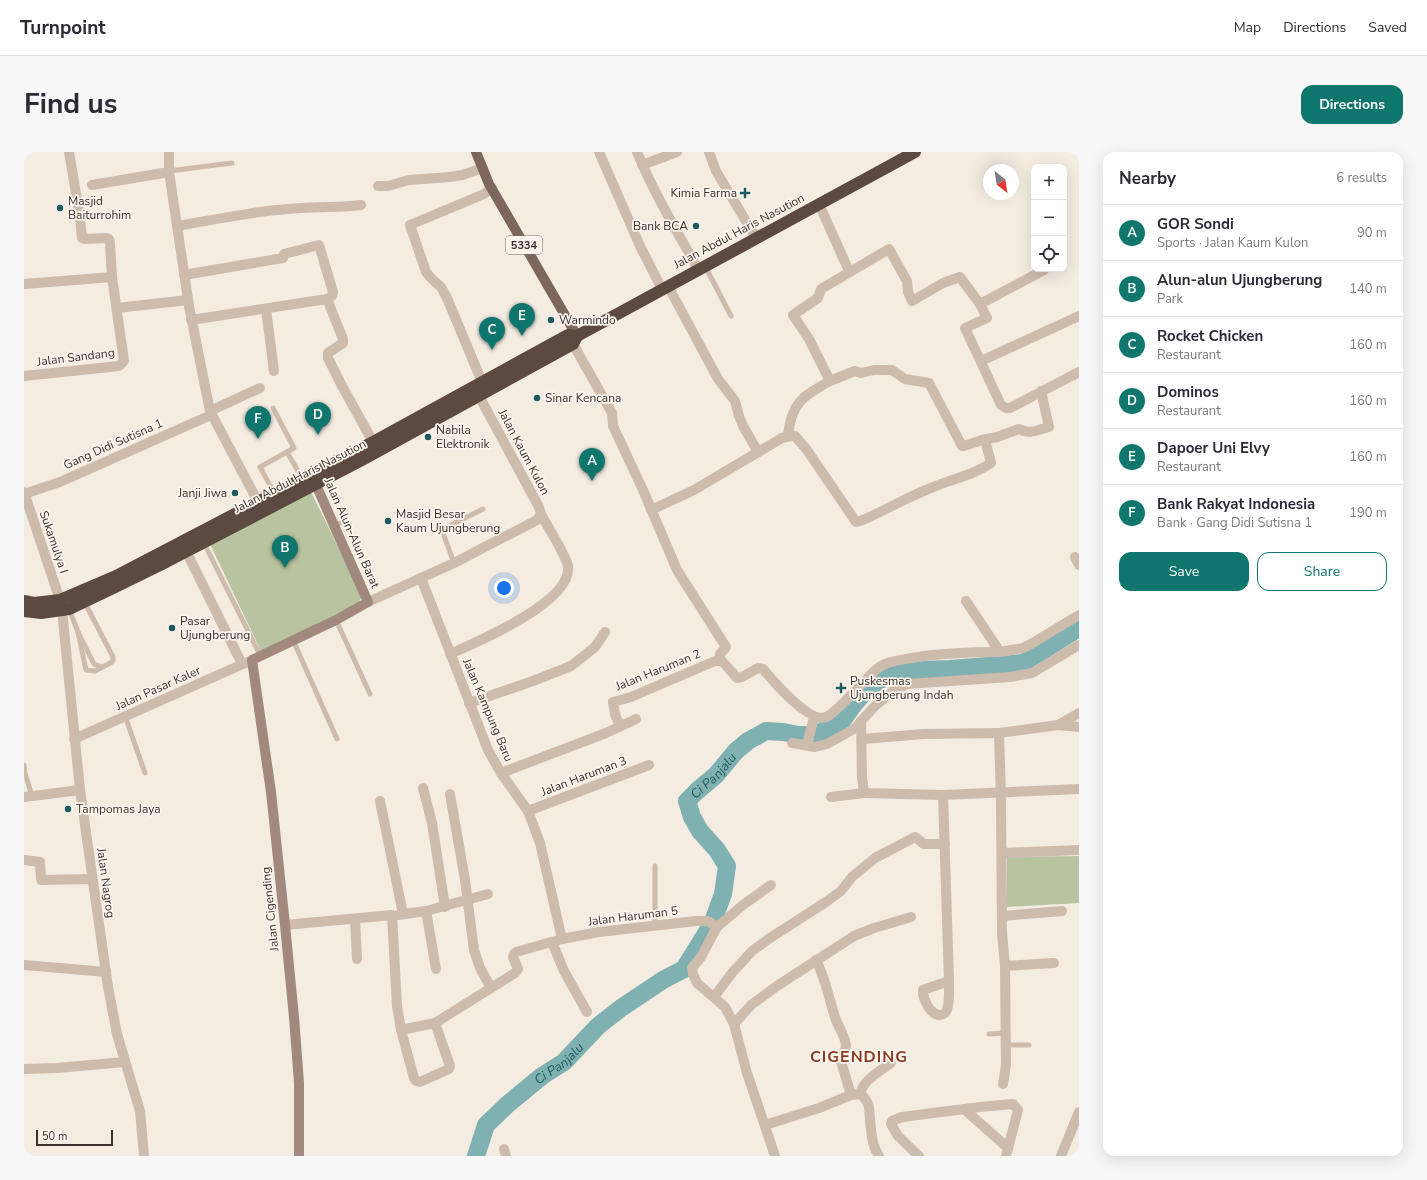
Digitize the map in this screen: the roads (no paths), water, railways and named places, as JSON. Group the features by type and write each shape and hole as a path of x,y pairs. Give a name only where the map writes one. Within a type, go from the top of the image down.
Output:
{"highway":[{"name":"Jalan Abdul Haris Nasution","path":"24,601 64,606 274,493 310,479 364,463 701,267 915,152"},
{"name":"Jalan Abdul Haris Nasution","path":"24,611 41,613 84,601 186,551 204,542 373,442 568,335 575,340"}],"main road":[{"name":"5334","path":"476,152 492,188 575,340"}],"street":[{"path":"69,152 82,238 109,239 112,277 117,308 188,300"},
{"path":"169,152 169,172 191,320 211,413 258,502"},
{"path":"599,152 640,246 718,379 735,401 743,426 758,452"},
{"path":"637,152 662,207 701,267"},
{"path":"642,165 677,152"},
{"path":"709,152 716,171 756,238"},
{"path":"378,186 388,186 409,180 450,178 483,168"},
{"path":"92,185 169,172"},
{"path":"482,382 441,287 426,272 410,225 484,194 492,188"},
{"path":"819,204 850,271"},
{"path":"177,226 263,211 361,205"},
{"path":"184,275 283,258 284,254 298,249 319,245 333,292 332,296 327,299 191,320"},
{"path":"830,381 809,339 793,315 818,298 821,289 889,249 907,281 908,292 912,301 943,283 960,277 980,304 987,318 965,328 1002,405 1006,408 1010,408 1079,372"},
{"path":"980,304 1040,272"},
{"path":"24,284 112,277"},
{"path":"327,299 343,339 343,343 328,353 328,358 373,442"},
{"name":"Jalan Sandang","path":"24,376 119,366 122,364 124,361 117,308"},
{"path":"266,309 274,371"},
{"path":"981,361 1079,316"},
{"path":"575,340 612,413 613,426 677,570 726,647 720,654 719,660"},
{"path":"788,436 793,413 798,403 804,396 830,381 855,371 861,373 892,370 905,379 929,383 962,446 997,437 1019,429 1024,432 1030,432 1049,427 1041,392"},
{"name":"Gang Didi Sutisna 1","path":"24,493 60,482 211,413 260,388"},
{"name":"Jalan Kaum Kulon","path":"450,654 520,620 556,594 566,578 568,566 539,517 538,507 480,396"},
{"path":"651,510 694,490 782,438 795,436 807,450 856,522 869,518 936,486 973,473 990,463 985,440"},
{"name":"Jalan Alun-Alun Barat","path":"310,479 334,526 368,602"},
{"name":"Sukamulya I","path":"24,493 64,606"},
{"path":"256,658 336,620 368,602 454,562 539,517"},
{"path":"186,551 242,664"},
{"name":"Jalan Kampung Baru","path":"421,578 488,750 501,773 528,811 540,843 557,941 564,972 587,1012"},
{"path":"966,600 1000,652"},
{"name":"Jalan Nagrog","path":"64,606 74,739 92,880 117,1034 140,1111 144,1156"},
{"path":"808,741 812,720 826,717 836,710 869,676 884,665 901,660 945,653 1000,652 1023,648 1079,615"},
{"path":"469,703 533,682 571,666 595,647 605,632"},
{"path":"792,743 808,741 815,747 827,744 854,728 892,692 907,684 1010,677 1032,673 1079,645"},
{"name":"Jalan Pasar Kaler","path":"74,739 256,658"},
{"name":"Jalan Cigending","path":"256,658 286,925 294,1017 299,1083 299,1156"},
{"name":"Jalan Haruman 2","path":"620,726 615,714 613,702 631,697 719,660 722,661 737,678 758,668 763,669 812,720"},
{"path":"1058,725 1079,713"},
{"path":"501,773 636,719"},
{"path":"861,721 862,777 864,794"},
{"path":"862,739 924,734 999,733 1058,725 1079,727"},
{"path":"999,733 1006,1045 1006,1065 1003,1084"},
{"name":"Jalan Haruman 3","path":"528,811 649,765"},
{"path":"423,788 432,823 445,906"},
{"path":"831,797 864,794 943,795 1079,789"},
{"path":"28,797 80,790"},
{"path":"401,1030 435,1024 491,988 480,968 474,950 460,849 450,794"},
{"path":"943,795 949,981"},
{"path":"380,801 403,914"},
{"path":"714,997 732,973 752,951 841,891 852,877 875,858 915,837 924,844 944,844"},
{"path":"1002,853 1079,850"},
{"path":"24,860 40,862 40,880 92,880"},
{"path":"771,884 744,905 714,925 701,957 692,968 693,974 698,982 725,1007 734,1024 747,1073 776,1156"},
{"path":"286,925 426,911 488,894"},
{"path":"426,911 436,969"},
{"path":"1002,916 1062,911"},
{"path":"392,915 397,1006 401,1030 416,1081 420,1082 449,1069 450,1066 435,1024"},
{"path":"734,1024 751,1005 776,986 854,936 874,928 911,917"},
{"path":"355,919 357,959"},
{"name":"Jalan Haruman 5","path":"491,988 517,971 518,969 513,957 516,952 599,932 696,921 714,925"},
{"path":"816,960 822,972 845,1043 846,1048 841,1057 841,1061 855,1094"},
{"path":"1005,966 1054,963"},
{"path":"24,965 106,972"},
{"path":"24,1069 57,1068 125,1062"},
{"path":"765,1125 824,1106 855,1094 865,1083 891,1063"},
{"path":"855,1094 865,1097 870,1108 874,1148 879,1156"},
{"path":"920,1156 898,1136 891,1124 892,1121 902,1117 1013,1104 1018,1110 1007,1152"},
{"path":"964,1109 1007,1152"},
{"path":"1061,1156 1079,1112"}],"lane":[{"path":"169,172 232,163"},
{"path":"701,267 731,316"},
{"path":"273,408 294,448 260,467 274,493"},
{"path":"287,452 310,479"},
{"path":"454,562 443,533 443,529 483,509"},
{"path":"334,526 344,521"},
{"path":"204,542 256,658"},
{"path":"78,632 86,670 95,671 114,660 84,601"},
{"path":"64,606 94,664 102,667"},
{"path":"336,620 370,694"},
{"path":"293,640 337,739"},
{"path":"125,716 145,773"},
{"path":"24,764 28,797"},
{"path":"655,866 655,926"},
{"path":"989,1034 1005,1033"},
{"path":"1006,1045 1029,1045"}],"waterway":[{"name":"Ci Panjalu","path":"476,1156 486,1125 508,1104 542,1076 564,1062 598,1026 621,1008 663,980 684,969 712,924 723,894 727,866 717,850 700,831 692,817 687,801 716,775 736,751 748,741 766,731 799,735 815,735 842,721 854,704 870,686 889,675 921,670 1023,663 1079,628"}],"place":[{"name":"Kimia Farma","path":"745,193"},
{"name":"Masjid Baiturrohim","path":"60,208"},
{"name":"Bank BCA","path":"696,226"},
{"name":"Warmindo","path":"551,320"},
{"name":"Dapoer Uni Elvy","path":"522,336"},
{"name":"Rocket Chicken","path":"492,350"},
{"name":"Sinar Kencana","path":"537,398"},
{"name":"Dominos","path":"318,435"},
{"name":"Nabila Elektronik","path":"428,437"},
{"name":"Bank Rakyat Indonesia","path":"258,439"},
{"name":"GOR Sondi","path":"592,481"},
{"name":"Janji Jiwa","path":"235,493"},
{"name":"Masjid Besar Kaum Ujungberung","path":"388,521"},
{"name":"Alun-alun Ujungberung","path":"285,568"},
{"name":"Pasar Ujungberung","path":"172,628"},
{"name":"Puskesmas Ujungberung Indah","path":"841,688"},
{"name":"Tampomas Jaya","path":"68,809"}],"district":[{"name":"CIGENDING","path":"859,1056"}]}
